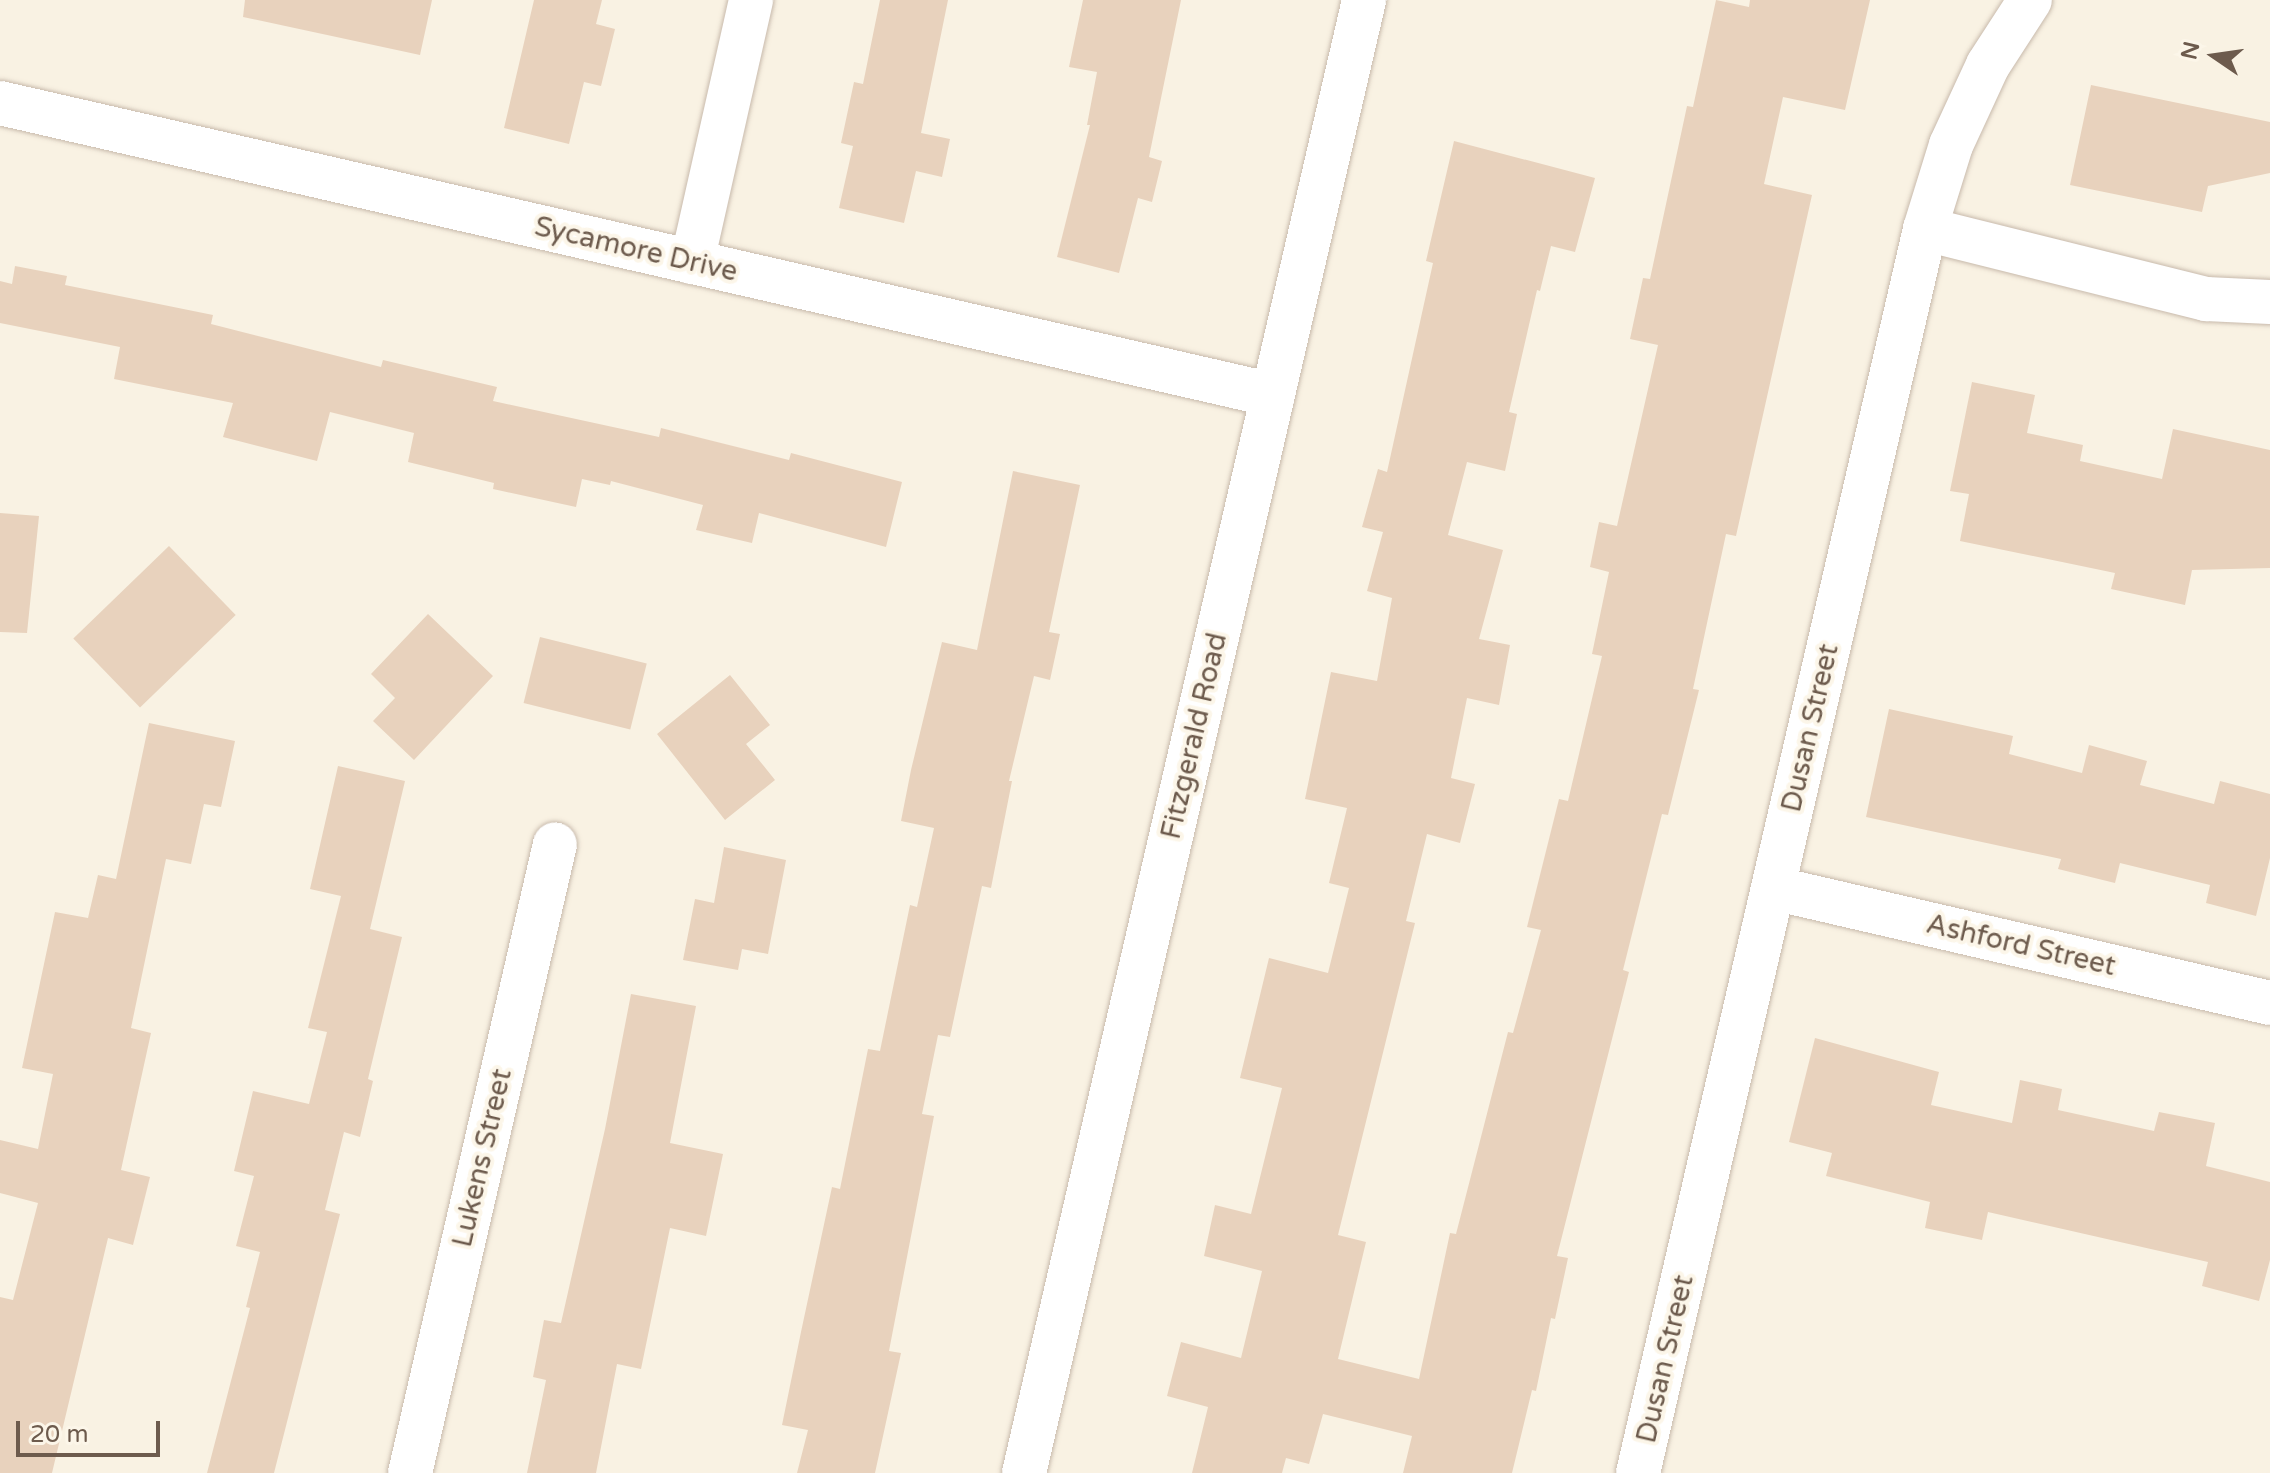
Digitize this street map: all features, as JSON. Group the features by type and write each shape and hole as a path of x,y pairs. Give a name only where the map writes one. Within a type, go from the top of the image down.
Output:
{"street":[{"path":"692,262 751,0"},
{"name":"Fitzgerald Road","path":"1024,1473 1364,0"},
{"name":"Dusan Street","path":"1638,1473 1925,229 1951,145 1988,65 2030,0"},
{"name":"Sycamore Drive","path":"0,103 1273,395"},
{"path":"1925,229 2206,299 2270,302"},
{"name":"Lukens Street","path":"410,1473 555,844"},
{"name":"Ashford Street","path":"1773,888 2270,1003"}],"building":[{"path":"245,0 432,0 420,55 243,17"},
{"path":"534,0 602,0 596,24 615,29 601,86 584,82 569,144 504,128"},
{"path":"880,0 948,0 921,133 950,139 942,177 916,171 904,223 839,208 853,146 841,143 854,82 863,84"},
{"path":"1083,0 1181,0 1149,157 1162,161 1152,202 1138,198 1119,273 1057,257 1090,125 1087,125 1097,72 1069,67"},
{"path":"1716,0 1749,7 1750,0 1870,0 1845,110 1783,97 1764,184 1812,195 1736,536 1726,534 1693,689 1699,690 1668,815 1662,814 1623,970 1629,972 1557,1256 1568,1258 1555,1319 1551,1318 1536,1391 1532,1390 1512,1473 1403,1473 1412,1436 1323,1414 1309,1464 1286,1458 1282,1473 1192,1473 1208,1407 1167,1396 1181,1342 1241,1358 1262,1271 1204,1256 1215,1205 1251,1214 1282,1088 1240,1078 1269,958 1328,973 1349,888 1329,883 1347,808 1305,799 1331,672 1377,681 1392,598 1367,591 1383,532 1362,527 1378,469 1387,472 1433,263 1426,261 1454,141 1595,178 1575,252 1551,246 1540,291 1537,290 1509,412 1517,414 1505,471 1467,462 1448,535 1503,550 1479,639 1510,645 1499,705 1467,698 1451,778 1475,784 1460,843 1427,834 1406,921 1415,923 1338,1235 1366,1242 1338,1359 1419,1379 1450,1233 1456,1234 1508,1032 1513,1033 1541,930 1527,927 1559,799 1568,801 1602,656 1592,654 1609,572 1590,567 1599,522 1617,526 1658,345 1630,339 1643,278 1650,279 1687,106 1693,107"},
{"path":"2091,85 2270,122 2270,173 2208,186 2202,212 2070,185"},
{"path":"15,266 67,276 65,285 213,315 211,324 381,367 383,360 497,387 493,401 659,437 661,428 789,460 791,453 902,482 886,547 759,513 752,543 696,530 703,505 611,481 610,485 582,479 576,507 493,489 494,483 408,462 414,433 330,412 317,461 223,437 233,403 114,379 120,347 0,323 0,281 12,284"},
{"path":"1972,382 2035,395 2027,433 2083,445 2080,461 2162,479 2173,429 2270,450 2270,568 2192,570 2185,605 2111,589 2115,573 1960,541 1969,494 1950,491"},
{"path":"1013,471 1080,485 1049,632 1060,634 1050,680 1034,676 1009,781 1012,781 991,888 982,886 950,1037 938,1035 922,1114 934,1116 889,1351 901,1353 875,1473 797,1473 808,1430 782,1425 801,1332 832,1187 840,1189 868,1049 880,1051 910,905 917,907 934,828 901,821 911,770 942,642 977,650"},
{"path":"0,513 39,516 27,633 0,632"},
{"path":"169,546 236,615 140,707 73,638"},
{"path":"428,614 493,676 414,760 373,721 395,698 371,674"},
{"path":"540,637 647,664 630,730 524,703"},
{"path":"730,675 770,725 746,744 775,780 725,820 657,734"},
{"path":"1889,709 2013,736 2009,754 2082,773 2089,745 2147,761 2140,785 2214,804 2220,781 2270,794 2270,858 2256,916 2206,903 2210,885 2120,863 2115,883 2058,869 2061,859 1866,817"},
{"path":"149,723 235,741 221,807 204,804 191,864 166,859 131,1028 151,1033 121,1170 150,1177 133,1245 108,1238 52,1473 0,1473 0,1297 13,1300 38,1203 0,1193 0,1140 38,1149 53,1074 22,1068 55,912 88,918 98,875 116,879"},
{"path":"338,766 405,781 370,929 402,937 368,1079 373,1081 360,1137 344,1132 325,1210 340,1214 274,1473 207,1473 250,1308 246,1307 260,1252 236,1246 254,1176 234,1171 253,1091 309,1104 327,1032 308,1028 341,896 310,889"},
{"path":"724,847 786,860 768,954 742,949 738,970 683,960 695,899 714,903"},
{"path":"631,994 696,1006 670,1143 723,1154 706,1236 670,1228 641,1369 617,1364 596,1473 527,1473 546,1380 533,1377 544,1320 561,1323 605,1129"},
{"path":"1815,1038 1939,1072 1931,1105 2012,1123 2020,1080 2062,1089 2058,1110 2154,1131 2159,1112 2215,1123 2206,1166 2270,1182 2270,1260 2259,1301 2202,1286 2208,1262 1988,1212 1982,1240 1925,1228 1930,1202 1826,1176 1832,1153 1789,1142"}]}
